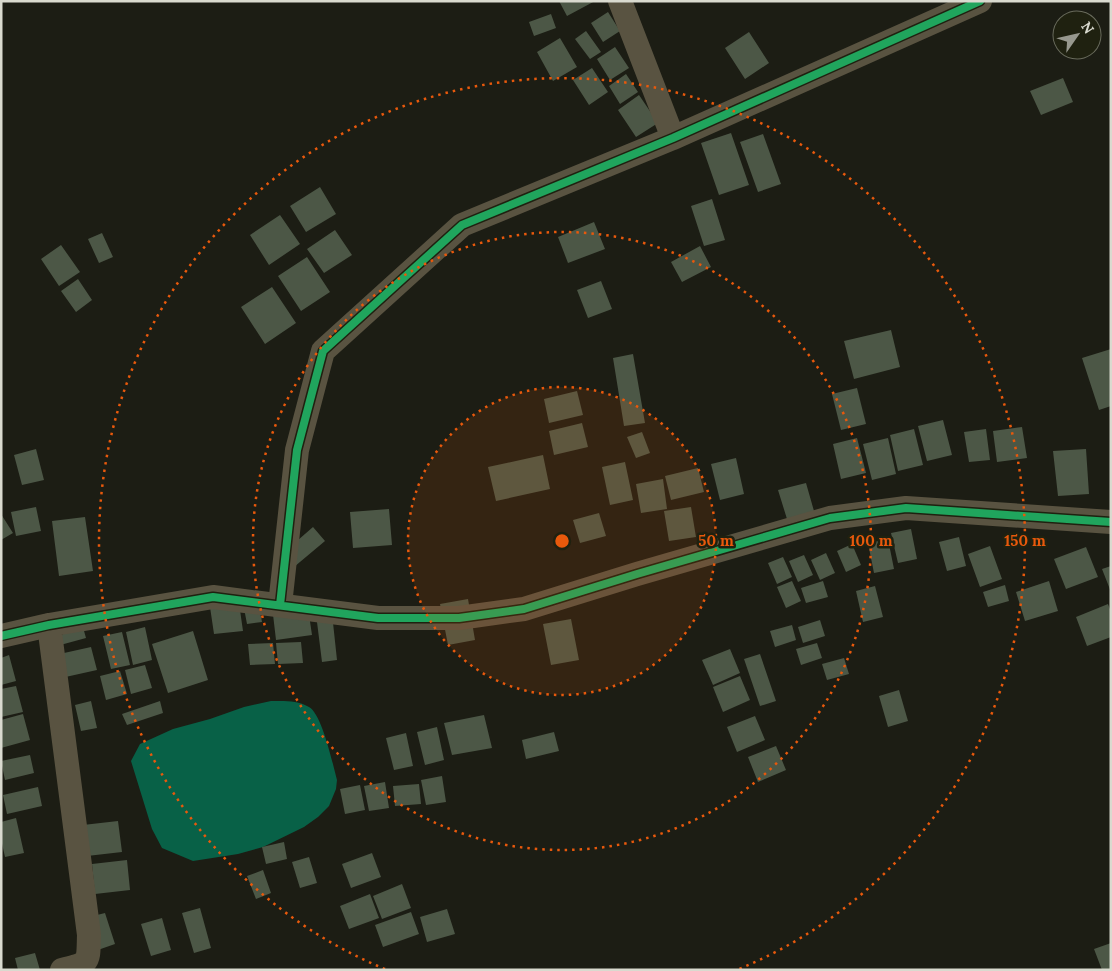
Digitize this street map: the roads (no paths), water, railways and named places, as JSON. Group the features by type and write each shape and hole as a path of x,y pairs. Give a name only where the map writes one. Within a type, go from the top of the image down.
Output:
{"street":[{"path":"620,1 673,138"},
{"path":"280,605 297,450 323,351 462,225 673,138 980,1"},
{"path":"1,636 213,597 378,618 459,618 524,609 830,518 906,508 1111,522"},
{"path":"49,626 89,934 88,958 82,965 62,970"}]}
